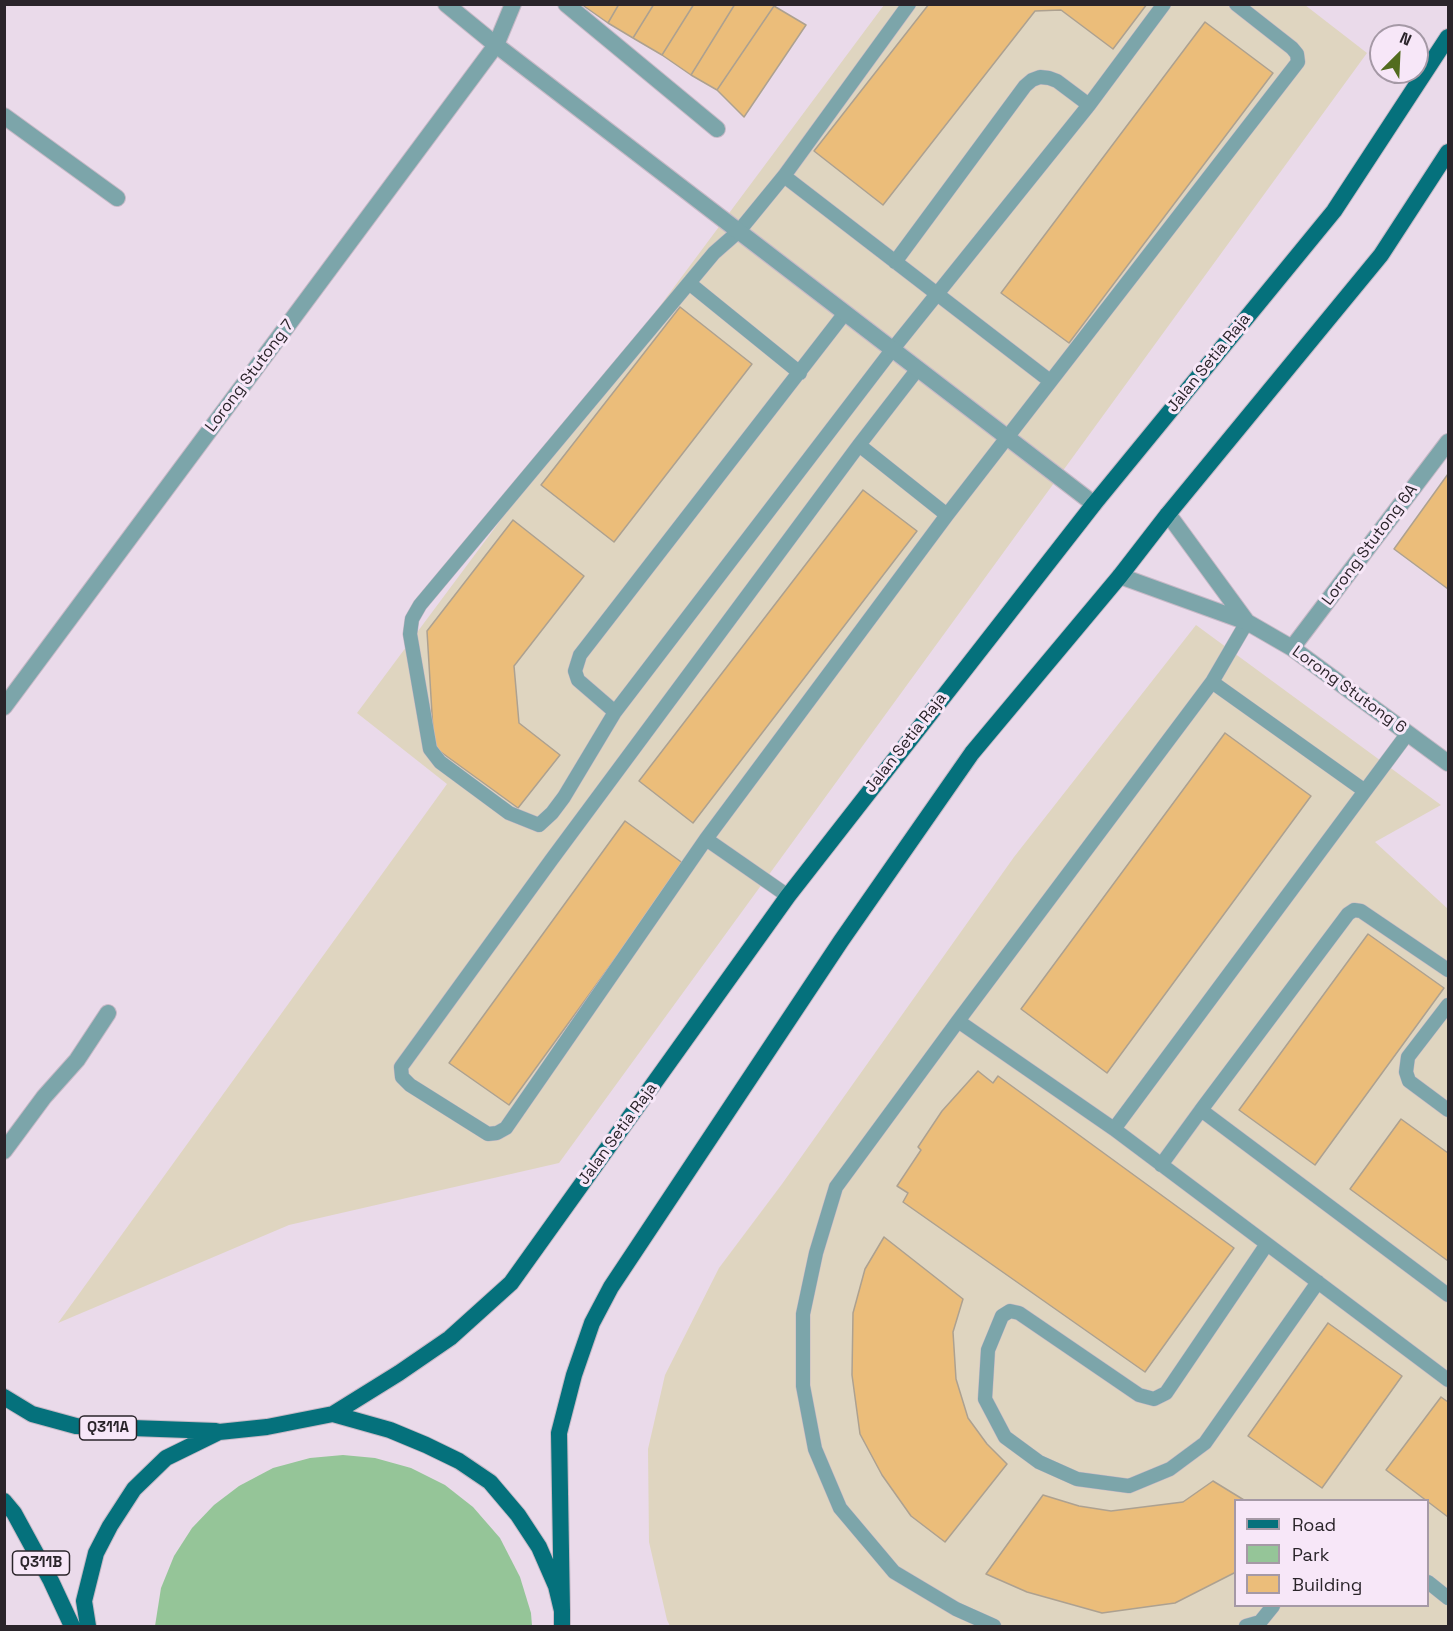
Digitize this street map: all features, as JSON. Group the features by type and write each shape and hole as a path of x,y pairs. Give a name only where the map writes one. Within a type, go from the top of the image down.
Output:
{"main road":[{"name":"Jalan Setia Raja","path":"333,1414 399,1374 450,1338 511,1283 788,896 1094,504 1334,211 1449,37"},
{"path":"562,1619 559,1432 574,1375 592,1323 611,1287 841,941 972,753 1120,576 1168,514 1381,255 1449,152"},
{"name":"Q311A","path":"4,1397 32,1414 76,1426 219,1431"},
{"path":"88,1626 84,1601 96,1553 134,1489 165,1458 219,1431 267,1427 333,1414 390,1430 426,1445 459,1461 490,1482 518,1515 539,1547 556,1586 562,1619"},
{"name":"Q311B","path":"4,1501 14,1514 46,1572 72,1626"}],"street":[{"path":"446,4 917,370 1094,504"},
{"name":"Lorong Stutong 7","path":"4,707 496,45 513,4"},
{"path":"566,4 717,129"},
{"path":"4,116 117,198"},
{"name":"Lorong Stutong 6A","path":"1293,648 1449,442"},
{"name":"Lorong Stutong 6","path":"1168,514 1246,622"},
{"name":"Lorong Stutong 6","path":"1120,576 1246,622 1293,648 1449,763"},
{"path":"4,1151 16,1138 44,1097 77,1060 108,1013"}],"lane":[{"path":"909,4 784,176 739,231 714,253 420,605 412,619 410,634 430,749 440,762 509,813 539,825 564,797 615,712 892,350 1089,105 1164,4"},
{"path":"917,370 559,849 401,1067 402,1077 410,1085 488,1134 497,1133 506,1128 706,839 947,515 1298,62 1297,54 1292,48 1236,4"},
{"path":"895,262 1032,80 1040,77 1057,81 1089,105"},
{"path":"784,176 1050,381"},
{"path":"689,283 800,373"},
{"path":"615,712 578,680 575,671 580,655 845,313"},
{"path":"859,445 947,515"},
{"path":"994,1626 956,1609 894,1572 840,1508 815,1449 803,1386 803,1314 816,1253 836,1187 1212,682 1246,622"},
{"path":"1212,682 1365,792"},
{"path":"1114,1129 1408,733"},
{"path":"706,839 788,896"},
{"path":"1161,1165 1347,914 1354,910 1361,911 1449,970"},
{"path":"1449,1005 1408,1057 1406,1072 1410,1082 1449,1110"},
{"path":"958,1021 1114,1129 1449,1380"},
{"path":"1201,1110 1449,1295"},
{"path":"1267,1244 1166,1393 1154,1399 1138,1395 1019,1313 1010,1311 1002,1316 988,1350 985,1399 1005,1437 1039,1462 1077,1479 1129,1485 1170,1469 1205,1443 1318,1282"},
{"path":"1429,1583 1449,1598"},
{"path":"1246,1626 1263,1624 1272,1607"}],"shaded area":[{"path":"884,5 1305,5 1367,53 559,1163 289,1225 58,1323 447,784 357,713"},
{"path":"1196,625 1441,805 1375,842 1448,909 1448,1626 670,1626 649,1542 648,1449 665,1375 719,1268 782,1184 1014,857"}],"green space":[{"path":"343,1455 375,1458 411,1468 445,1485 473,1507 500,1538 520,1577 531,1613 532,1626 155,1626 161,1588 174,1556 192,1528 214,1505 239,1486 273,1468 310,1458"}],"building":[{"path":"581,4 619,4 608,23"},
{"path":"619,4 654,4 633,38 608,23"},
{"path":"654,4 694,4 662,55 633,38"},
{"path":"694,4 735,4 691,75 662,55"},
{"path":"735,4 771,4 774,6 717,90 691,75"},
{"path":"929,4 1147,4 1113,49 1061,10 1035,11 883,205 814,151"},
{"path":"774,6 806,25 744,117 717,90"},
{"path":"1205,22 1273,73 1069,343 1001,293"},
{"path":"680,307 752,364 614,542 541,485"},
{"path":"1448,474 1448,589 1394,549"},
{"path":"863,490 917,531 693,823 639,781"},
{"path":"513,520 584,576 514,666 519,723 560,755 518,808 434,747 427,631"},
{"path":"1225,733 1311,796 1107,1073 1021,1009"},
{"path":"625,821 684,864 509,1105 449,1063"},
{"path":"1368,934 1444,988 1315,1165 1239,1110"},
{"path":"978,1071 993,1083 998,1076 1234,1248 1145,1372 903,1202 908,1193 897,1186 921,1150 918,1147 942,1111"},
{"path":"1401,1119 1448,1153 1448,1261 1350,1189"},
{"path":"884,1237 963,1299 953,1332 956,1379 968,1418 987,1444 1007,1464 945,1542 911,1516 882,1475 860,1434 852,1375 853,1313 865,1269"},
{"path":"1328,1323 1402,1376 1322,1488 1248,1436"},
{"path":"1441,1397 1448,1402 1448,1517 1429,1503 1429,1499 1424,1499 1386,1470"},
{"path":"1213,1481 1242,1499 1234,1499 1234,1573 1175,1603 1102,1613 1027,1592 986,1574 1043,1495 1079,1506 1111,1511 1183,1502"}]}
